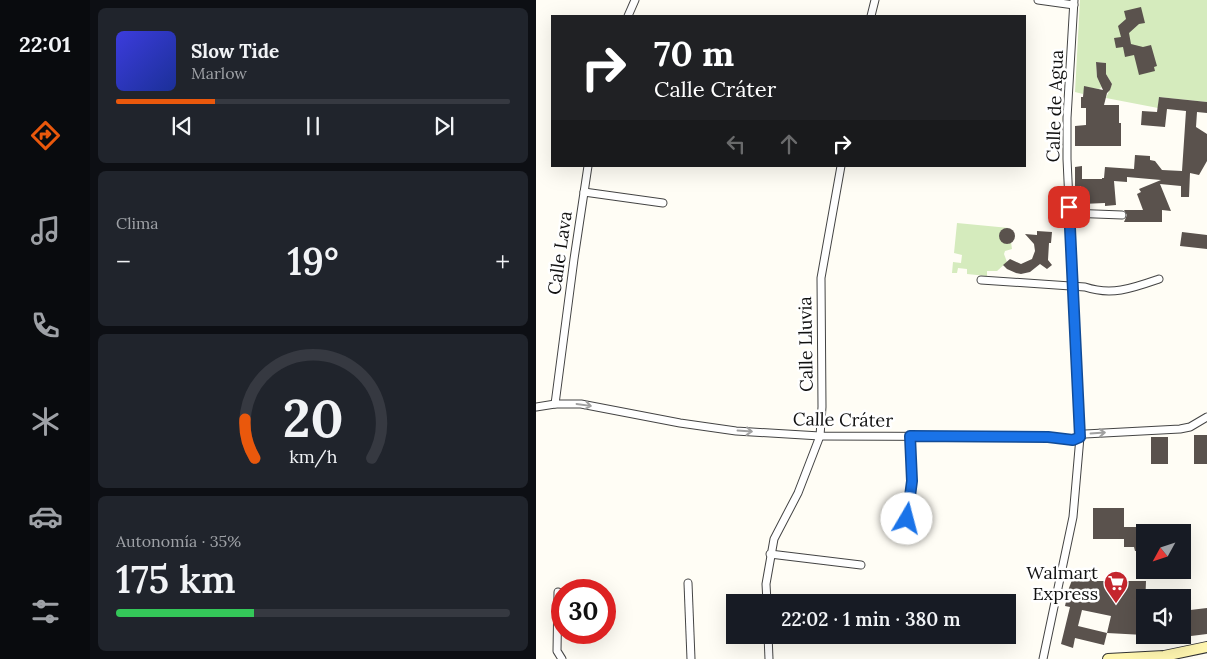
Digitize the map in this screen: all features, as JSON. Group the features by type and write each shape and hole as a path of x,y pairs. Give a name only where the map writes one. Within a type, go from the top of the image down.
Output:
{"street":[{"path":"628,15 634,0"},
{"path":"871,15 875,0"},
{"path":"1038,0 1074,2"},
{"name":"Calle de Agua","path":"1044,659 1073,517 1080,437 1070,214 1068,118 1074,2"},
{"name":"Calle Lava","path":"555,404 588,167"},
{"name":"Calle Lluvia","path":"767,594 770,554 774,539 798,493 820,436 822,406 820,278 841,167"},
{"path":"584,192 663,203"},
{"path":"1070,214 1122,215"},
{"path":"981,280 1085,287 1118,292 1159,279"},
{"name":"Calle Cráter","path":"536,407 555,404 582,404 680,423 736,431 820,436 1048,437 1073,440 1085,434 1180,429 1190,427 1207,417"},
{"path":"904,538 912,481 910,436"},
{"path":"770,554 861,565"},
{"path":"688,583 691,659"},
{"path":"557,644 557,651 562,659"},
{"path":"768,644 769,659"},
{"path":"1108,659 1164,656 1207,647"}],"green space":[{"path":"1080,0 1207,0 1207,102 1159,97 1158,108 1106,98 1112,84 1106,74 1106,63 1096,62 1097,77 1102,87 1099,89 1085,87 1083,94 1075,92"},
{"path":"957,223 1009,228 1002,230 999,236 1002,242 1008,244 1011,242 1012,249 1005,251 1004,254 1007,262 997,271 987,271 987,276 967,274 967,269 958,268 957,273 952,273 953,262 961,263 962,255 954,253"}],"building":[{"path":"1141,7 1145,23 1139,24 1129,33 1131,44 1143,47 1151,45 1157,66 1154,67 1155,71 1139,75 1134,55 1125,57 1123,47 1116,48 1114,38 1121,37 1118,26 1126,19 1124,11"},
{"path":"1096,62 1106,63 1106,74 1112,84 1104,105 1119,105 1121,146 1075,146 1075,126 1086,125 1086,108 1081,108 1084,86 1103,90 1097,77"},
{"path":"1159,97 1207,102 1207,113 1197,112 1196,127 1207,134 1207,161 1199,175 1190,173 1189,197 1181,197 1181,186 1160,184 1171,211 1162,210 1162,222 1124,222 1127,215 1124,210 1143,210 1137,194 1141,192 1139,189 1161,180 1127,177 1127,182 1114,181 1116,205 1105,206 1105,203 1082,204 1081,186 1075,186 1075,167 1082,166 1082,179 1102,179 1104,178 1105,167 1134,169 1135,155 1150,156 1150,160 1155,161 1162,170 1182,171 1186,111 1167,109 1165,127 1141,125 1142,111 1157,112"},
{"path":"1007,228 1015,236 1007,244 999,236"},
{"path":"1037,231 1052,232 1048,260 1052,265 1047,269 1040,264 1030,272 1021,274 1007,269 1003,265 1010,259 1021,264 1032,259 1035,251 1034,244 1025,234 1037,235"},
{"path":"1182,232 1207,235 1207,249 1180,246"},
{"path":"1194,435 1207,435 1207,464 1194,464"},
{"path":"1151,437 1168,437 1168,464 1151,464"},
{"path":"1093,508 1124,508 1124,527 1136,527 1136,551 1134,547 1124,547 1124,539 1093,539"},
{"path":"1077,577 1093,577 1092,581 1107,581 1107,578 1126,578 1126,581 1146,581 1146,589 1136,589 1136,635 1107,633 1104,645 1075,638 1073,648 1061,644 1070,607 1065,606 1072,580","holes":["1082,610 1111,616 1107,633 1078,626"]},
{"path":"1207,608 1207,634 1191,636 1191,610"}],"place":[{"name":"Walmart Express","path":"1116,604"}],"route":[{"path":"907,519 912,481 910,436 1048,437 1073,440 1080,437 1069,207"}]}
